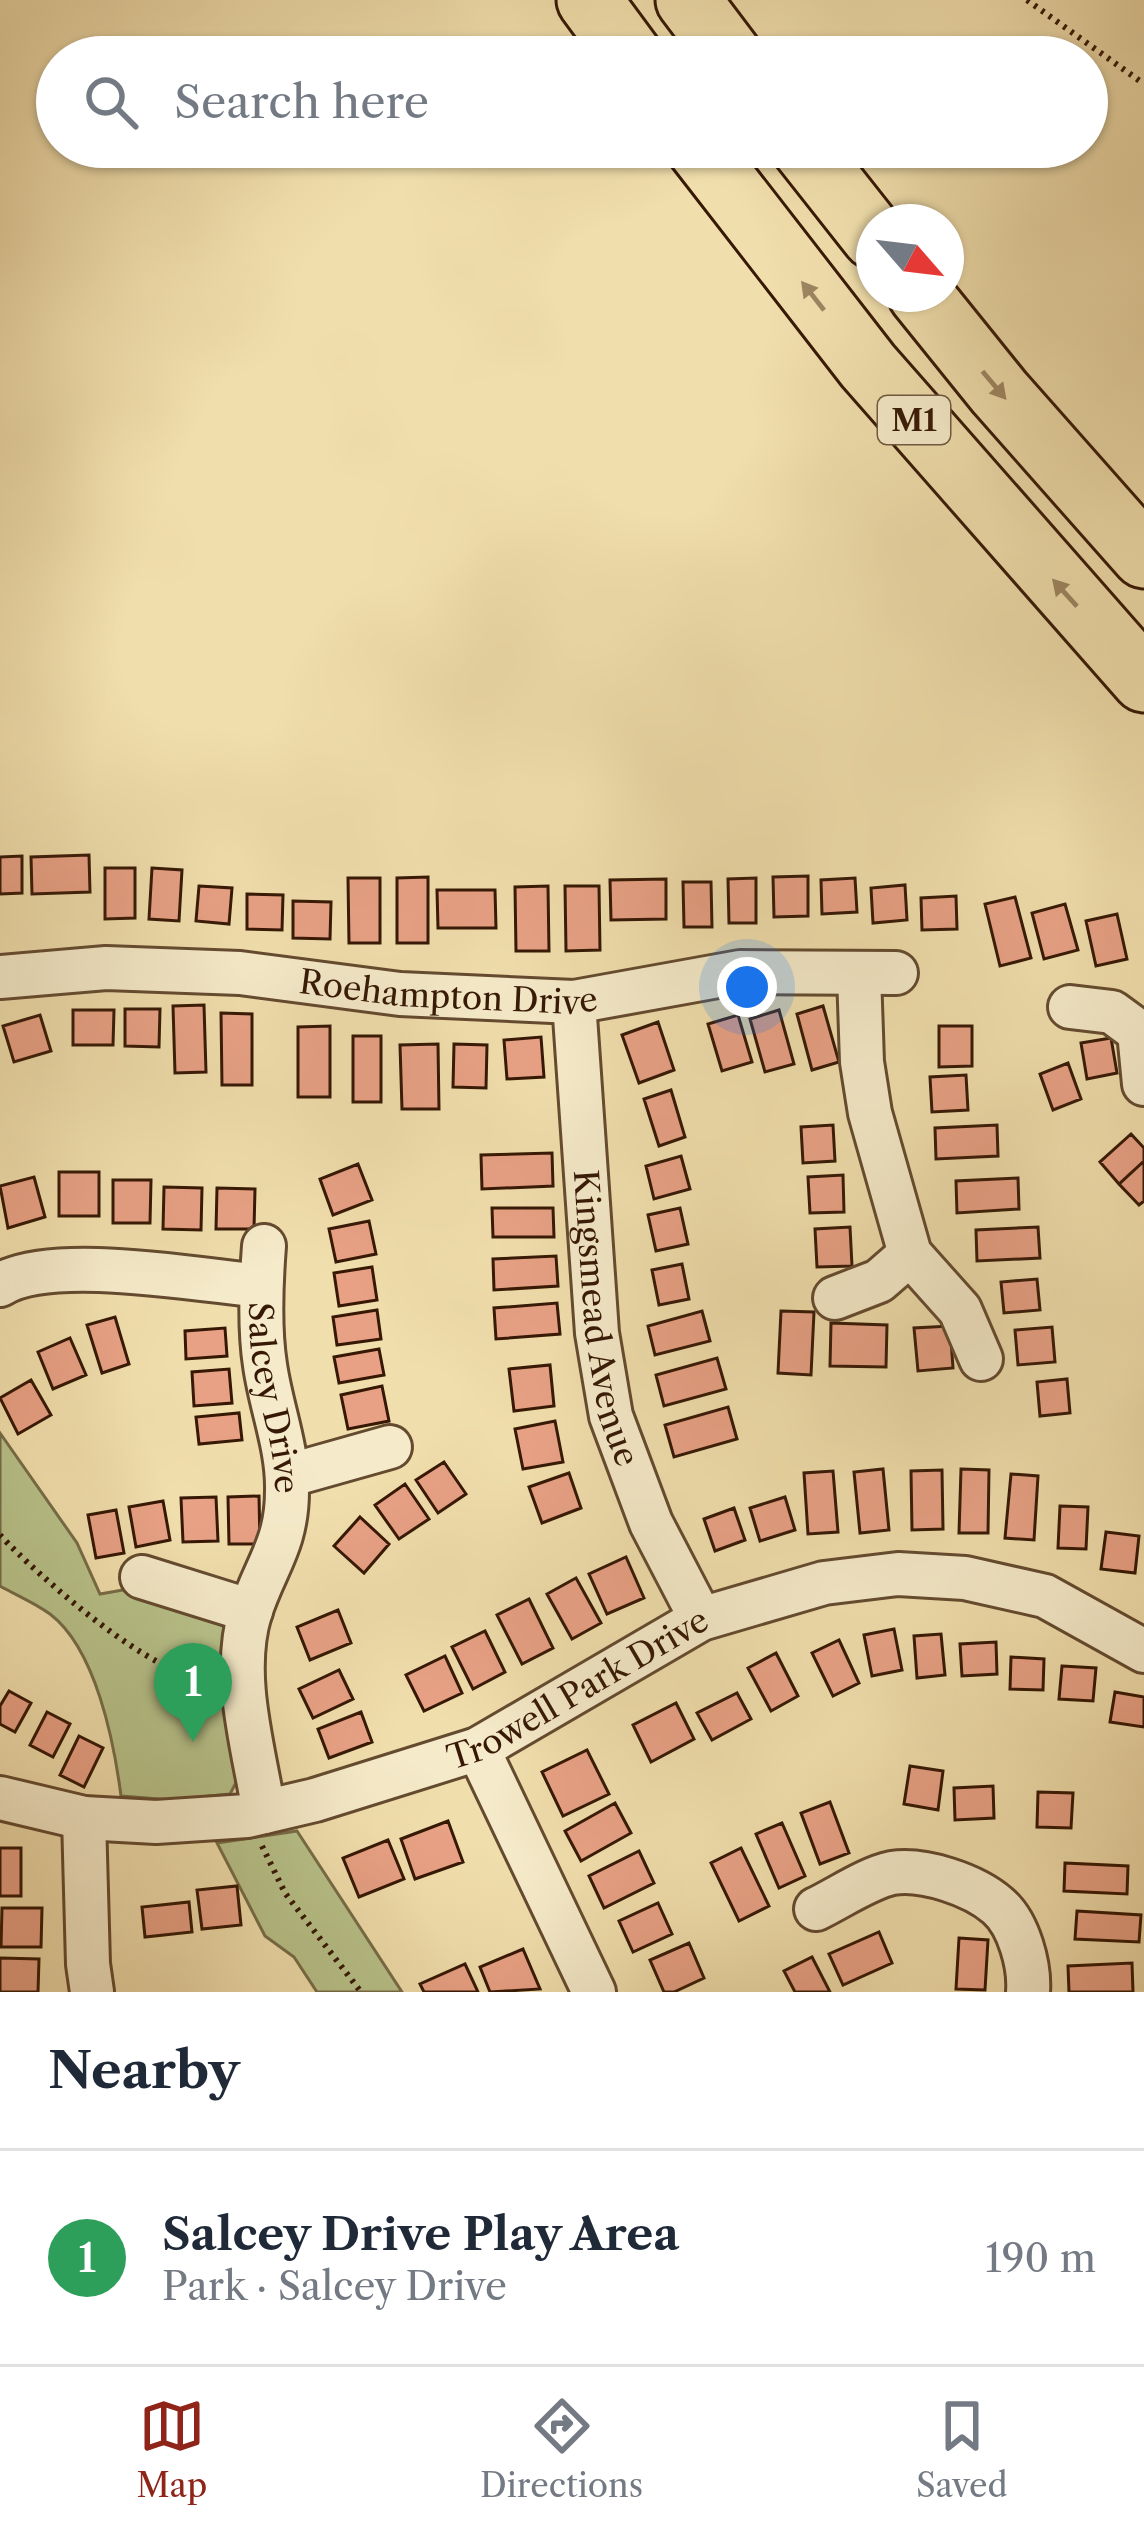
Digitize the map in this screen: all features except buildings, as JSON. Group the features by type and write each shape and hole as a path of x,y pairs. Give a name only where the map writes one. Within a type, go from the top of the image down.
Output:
{"highway":[{"path":"590,0 616,36"},
{"path":"688,0 715,36"},
{"name":"M1","path":"714,168 868,366 1144,680"},
{"path":"819,168 856,215"},
{"name":"M1","path":"935,312 1144,556"}],"street":[{"name":"Roehampton Drive","path":"0,977 106,968 240,974 400,994 574,1002 740,972 877,973 862,1062 894,1267"},
{"name":"Kingsmead Avenue","path":"574,1002 597,1333 611,1416 651,1523 701,1619"},
{"path":"1070,1007 1112,1012 1142,1032 1144,1084"},
{"name":"Salcey Drive","path":"0,1285 37,1271 262,1266 265,1365 285,1446 287,1476 283,1535 237,1607 255,1814"},
{"path":"835,1298 894,1267 960,1310 981,1359"},
{"path":"287,1476 390,1447"},
{"name":"Trowell Park Drive","path":"0,1798 84,1818 156,1822 255,1814 478,1749 701,1619 824,1583 898,1574 965,1578 1045,1596 1144,1651"},
{"path":"142,1577 237,1607"},
{"path":"478,1749 594,1992"},
{"path":"84,1818 92,1992"},
{"path":"816,1909 892,1874 930,1876 960,1886 999,1906 1009,1920 1025,1961 1028,1992"}],"path":[{"path":"1027,0 1077,36"},
{"path":"1108,58 1144,84"},
{"path":"0,1534 24,1560 132,1647 176,1672"},
{"path":"194,1679 196,1701"},
{"path":"255,1814 285,1893 362,1992"}],"green space":[{"path":"0,1433 77,1543 100,1594 134,1588 219,1621 227,1630 239,1777 230,1794 172,1800 121,1796 108,1724 80,1650 50,1614 0,1586"},
{"path":"297,1831 402,1992 317,1992 294,1957 265,1936 217,1843"}],"place":[{"name":"Salcey Drive Play Area","path":"193,1742"}]}
